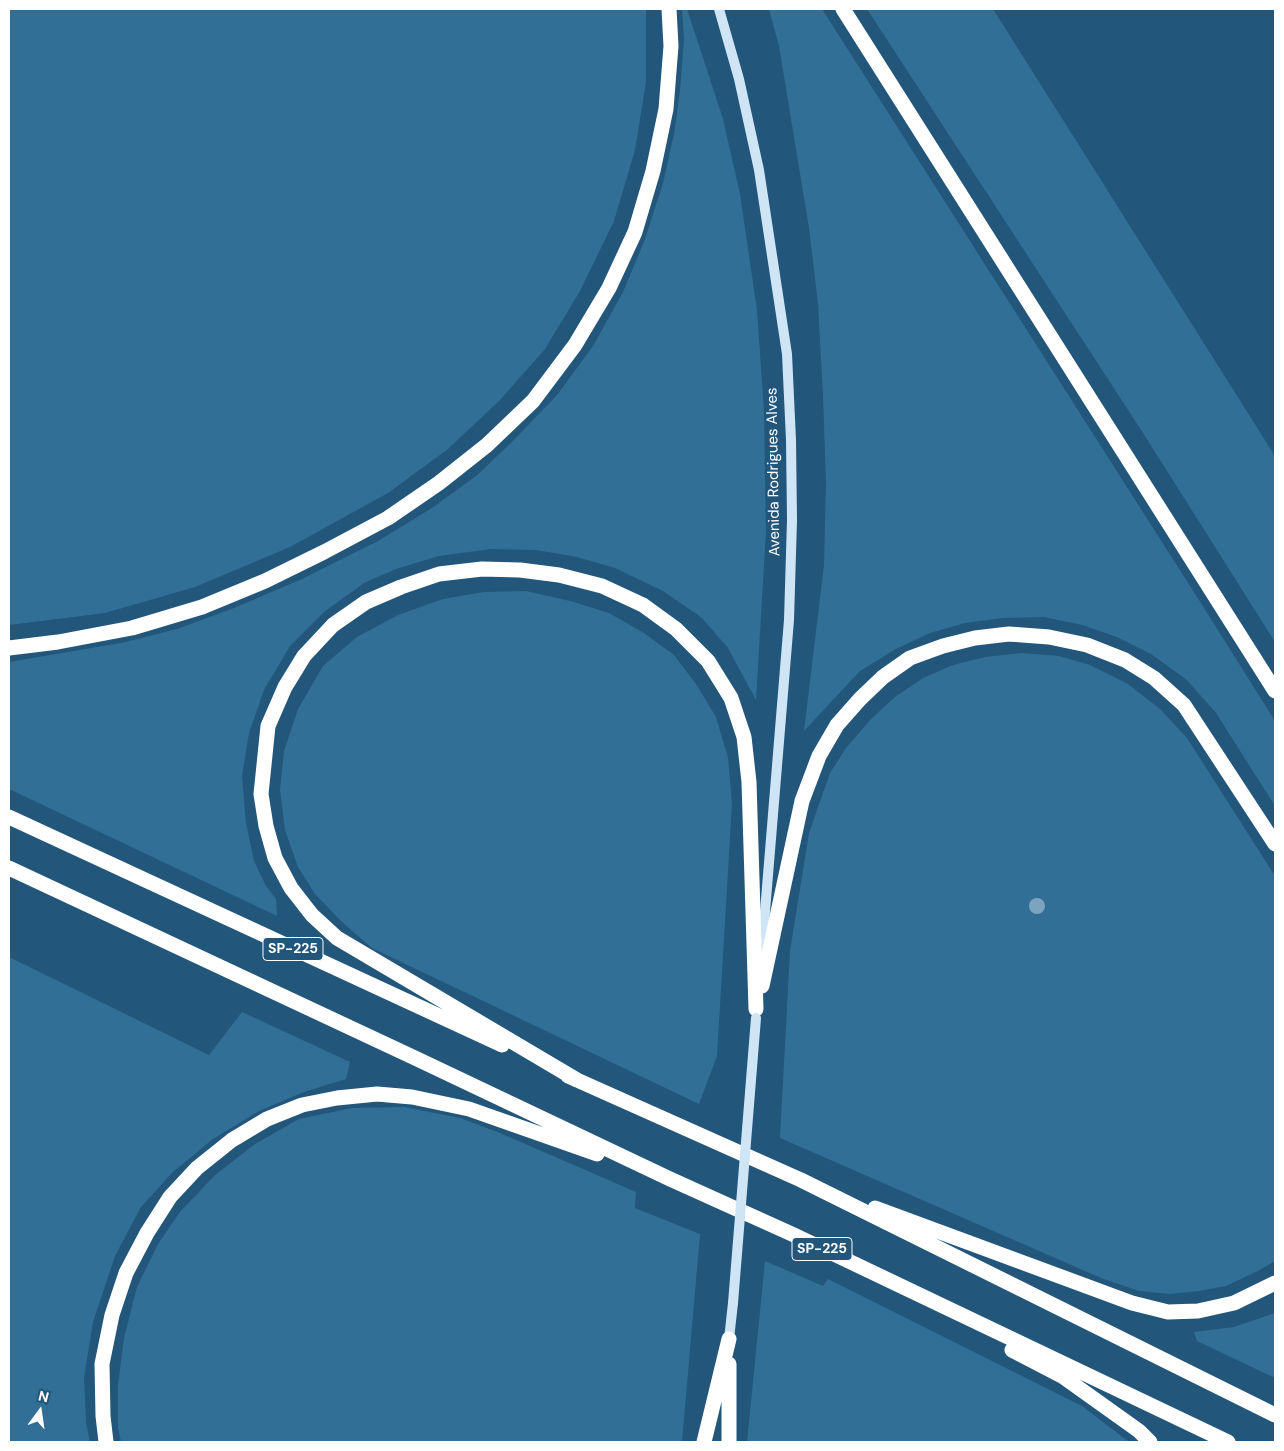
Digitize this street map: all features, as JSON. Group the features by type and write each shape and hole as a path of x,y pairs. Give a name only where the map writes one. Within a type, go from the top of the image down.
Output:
{"highway":[{"path":"9,648 58,642 132,628 202,607 265,581 388,518 439,483 487,446 533,400 575,345 609,288 634,232 653,171 666,109 671,46 669,9"},
{"path":"843,9 1275,691"},
{"path":"578,1080 337,938 312,915 291,888 275,858 266,826 261,794 268,726 285,687 304,656 333,625 366,602 401,587 439,574 482,569 520,570 559,575 602,586 643,604 676,629 708,661 731,698 744,737 749,782 756,1014"},
{"path":"756,1014 802,801 819,756 837,725 883,677 910,658 943,646 974,638 1009,634 1025,635 1049,637 1086,644 1125,660 1154,678 1184,705 1275,844"},
{"name":"SP-225","path":"9,817 578,1080 801,1180 1275,1415"},
{"name":"SP-225","path":"9,868 406,1053 670,1179 794,1235 1228,1442"},
{"path":"106,1442 103,1416 102,1364 112,1315 126,1273 147,1233 170,1197 197,1168 218,1151 232,1140 267,1119 302,1105 337,1098 377,1094 412,1097 469,1109 670,1179"},
{"path":"801,1180 1132,1303 1168,1312 1198,1311 1234,1303 1275,1283"},
{"path":"794,1235 1062,1376 1139,1431 1150,1442"},
{"path":"704,1442 729,1339"},
{"path":"729,1339 729,1442"}],"main road":[{"name":"Avenida Rodrigues Alves","path":"719,9 739,79 759,170 775,266 786,354 791,440 792,520 789,620 729,1339"}],"shaded area":[{"path":"9,9 646,9 646,82 635,150 614,221 580,291 545,349 500,400 448,449 388,493 290,547 195,587 105,613 9,625"},
{"path":"682,9 687,9 723,119 740,194 757,310 764,412 766,531 756,700 728,648 702,618 663,591 615,568 577,557 536,550 491,549 439,556 396,569 364,583 324,612 290,646 264,690 249,733 242,776 246,823 254,861 266,886 276,899 277,916 9,789 9,662 121,643 177,629 234,608 302,579 378,541 432,508 476,476 557,395 593,346 623,292 645,239 663,183 674,134 684,39"},
{"path":"769,9 822,9 1199,600 1275,721 1275,806 1216,713 1187,680 1151,654 1117,637 1082,625 1044,617 1003,618 965,623 930,633 896,649 860,671 804,731 824,565 826,482 823,395 818,304 809,228 779,46"},
{"path":"867,9 993,9 1275,456 1275,642 1145,436"},
{"path":"526,591 570,601 609,613 644,633 674,655 696,684 716,717 728,758 732,804 717,1056 699,1104 372,948 342,922 315,894 298,867 285,830 280,790 284,751 298,709 323,666 357,637 398,615 443,599 484,592"},
{"path":"1022,653 1059,656 1090,665 1128,684 1160,709 1187,738 1275,876 1275,1261 1226,1286 1170,1294 1139,1291 1101,1278 780,1138 790,951 809,833 830,773 846,748 871,719 895,697 923,678 953,665 985,657"},
{"path":"9,957 209,1055 242,1012 350,1062 346,1079 304,1092 259,1111 213,1139 173,1172 141,1207 115,1256 93,1322 84,1378 86,1423 90,1442 9,1442"},
{"path":"404,1107 460,1118 500,1133 636,1192 635,1208 700,1234 682,1442 121,1442 118,1427 118,1385 124,1338 137,1287 158,1244 180,1212 214,1176 255,1144 299,1119 352,1108"},
{"path":"765,1261 823,1286 828,1279 1082,1406 1129,1442 747,1442"},
{"path":"1275,1313 1275,1378 1197,1341 1194,1332 1234,1327"}]}
